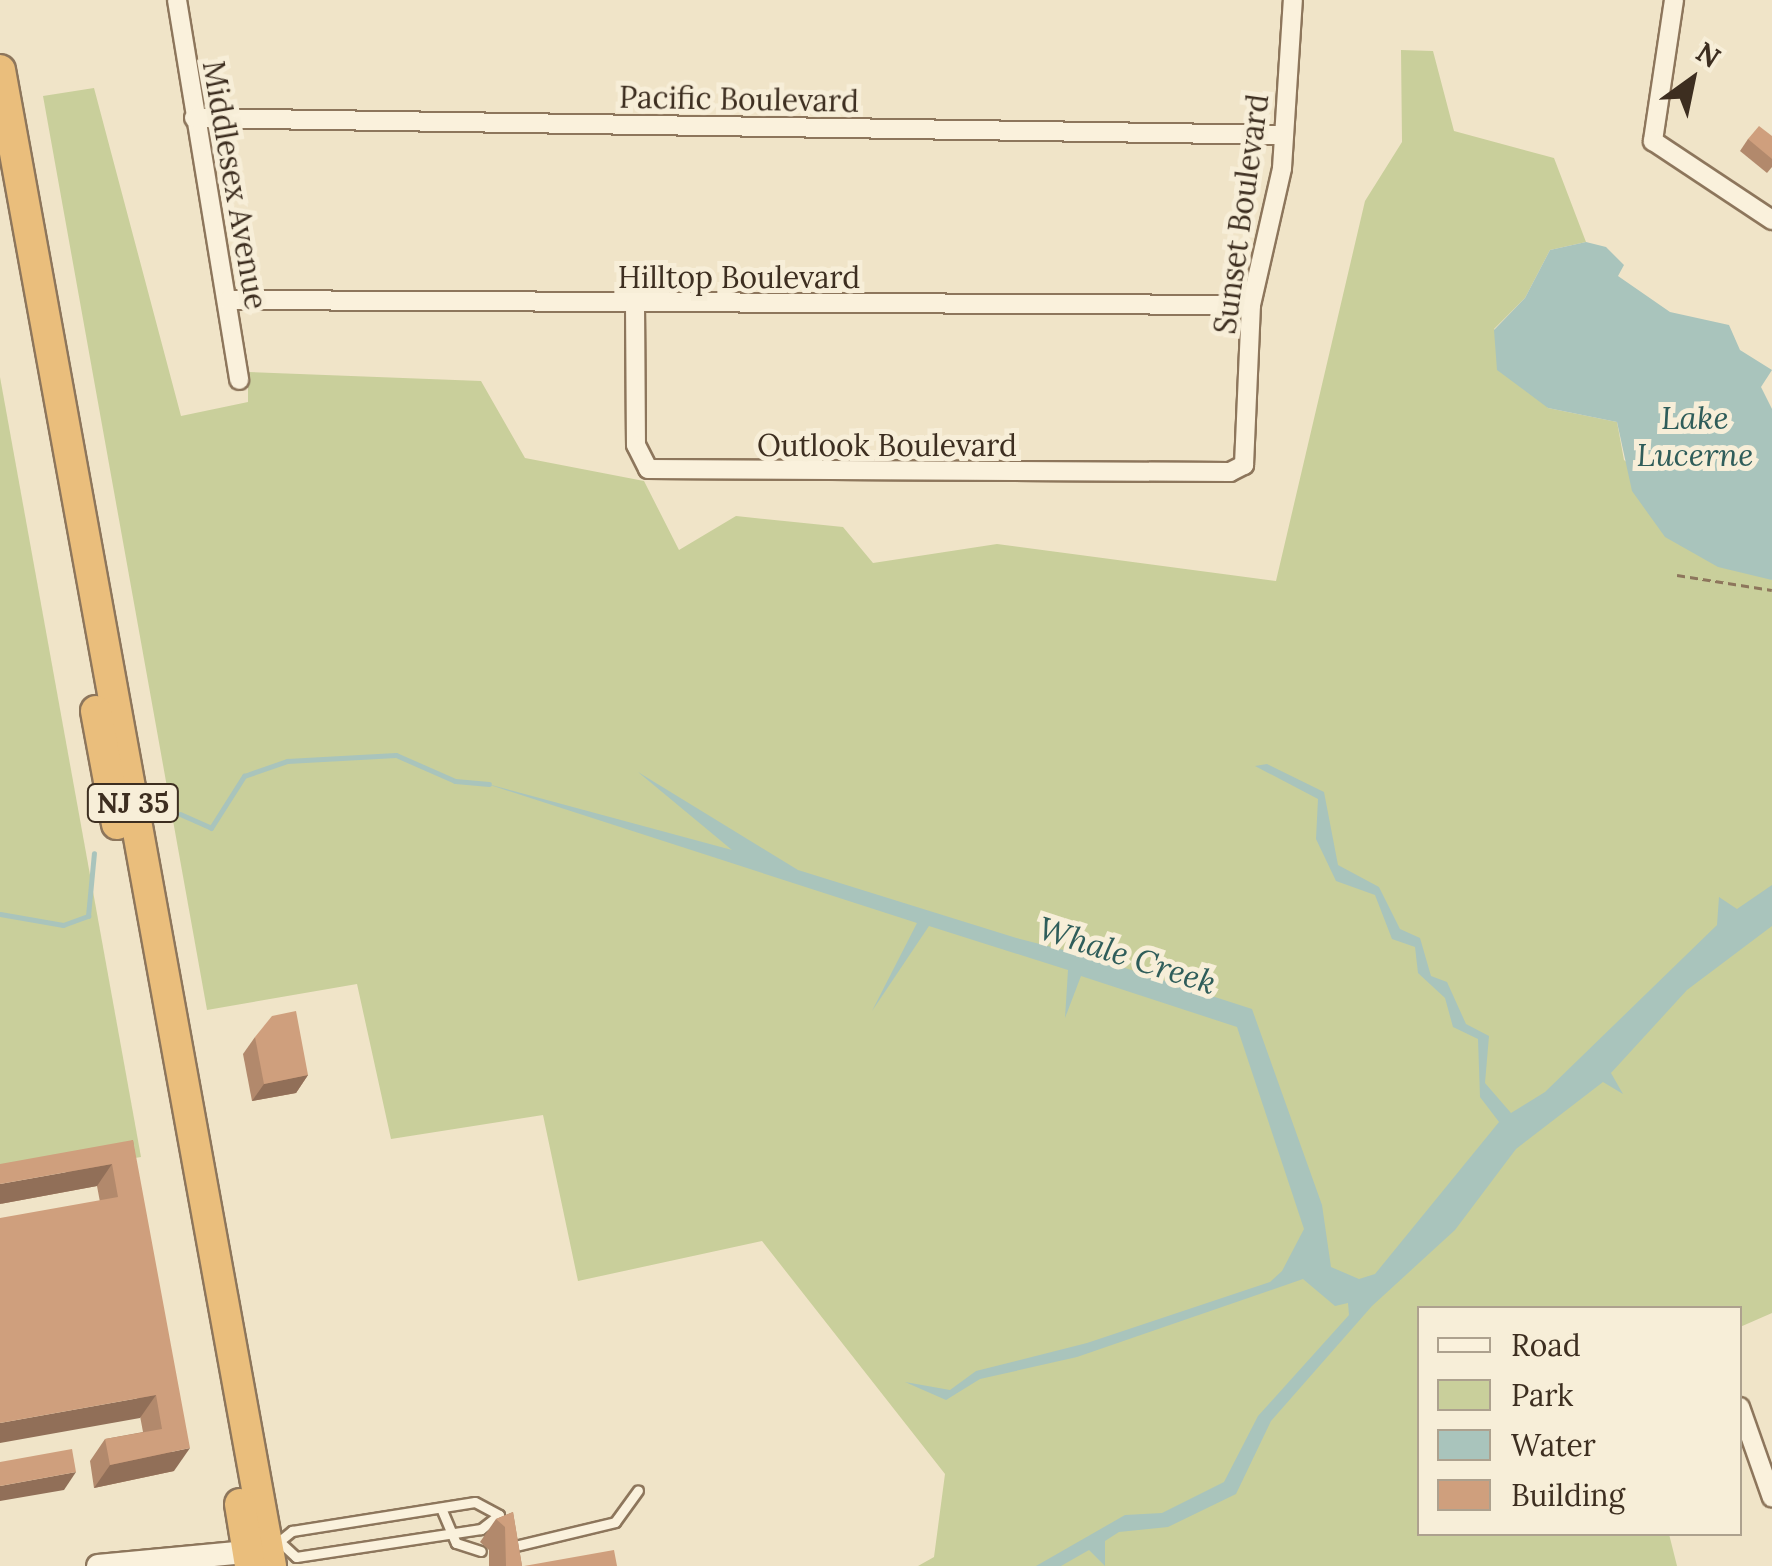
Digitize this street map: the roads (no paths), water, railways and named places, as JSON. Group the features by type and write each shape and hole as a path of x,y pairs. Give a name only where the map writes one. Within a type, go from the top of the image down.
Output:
{"highway":[{"name":"NJ 35","path":"0,70 264,1555"},
{"name":"NJ 35","path":"0,182 264,1555"}],"street":[{"name":"Middlesex Avenue","path":"178,0 238,380"},
{"name":"Sunset Boulevard","path":"1154,472 1244,464 1251,305 1284,135 1293,0"},
{"path":"1674,0 1653,141 1772,220"},
{"name":"Pacific Boulevard","path":"194,118 1284,135"},
{"name":"Hilltop Boulevard","path":"228,300 1251,305"},
{"name":"Outlook Boulevard","path":"635,304 636,446 648,469 670,474 1154,472"},
{"path":"1742,1413 1772,1498"},
{"path":"98,1566 264,1555"}],"lane":[{"path":"504,1548 615,1522 638,1490"},
{"path":"475,1502 499,1515 449,1534 296,1557 264,1555 292,1531 475,1502"},
{"path":"442,1508 449,1534 481,1551"}],"water":[{"name":"Lake Lucerne","path":"1586,242 1606,247 1624,265 1618,276 1670,312 1729,325 1740,350 1772,370 1761,387 1772,409 1772,580 1718,567 1665,537 1632,491 1617,422 1548,408 1497,370 1494,330 1525,298 1550,250"},
{"name":"Whale Creek","path":"1267,764 1324,792 1338,865 1379,887 1400,929 1420,938 1431,976 1447,982 1466,1024 1489,1036 1485,1083 1511,1113 1545,1092 1717,925 1719,897 1737,909 1772,885 1772,926 1687,990 1611,1073 1623,1094 1603,1082 1516,1149 1455,1230 1372,1306 1271,1421 1236,1494 1168,1527 1119,1532 1105,1541 1105,1566 1089,1550 1061,1566 1036,1566 1125,1515 1162,1513 1224,1482 1258,1416 1349,1315 1348,1303 1335,1306 1303,1279 1077,1357 980,1379 946,1400 905,1382 950,1390 976,1371 1087,1343 1270,1282 1282,1271 1304,1229 1237,1027 1081,976 1065,1018 1068,970 929,926 872,1011 917,923 484,783 732,850 638,772 798,870 1075,953 1084,941 1088,956 1252,1009 1322,1205 1331,1267 1359,1279 1375,1274 1499,1122 1480,1097 1478,1039 1453,1027 1445,998 1418,973 1415,947 1392,939 1375,895 1336,881 1316,839 1318,799 1255,766"}],"waterway":[{"name":"Whale Creek","path":"180,814 211,828 244,776 287,761 396,755 455,781 489,784"},
{"name":"Whale Creek","path":"0,914 63,925 88,916 94,853"}]}
